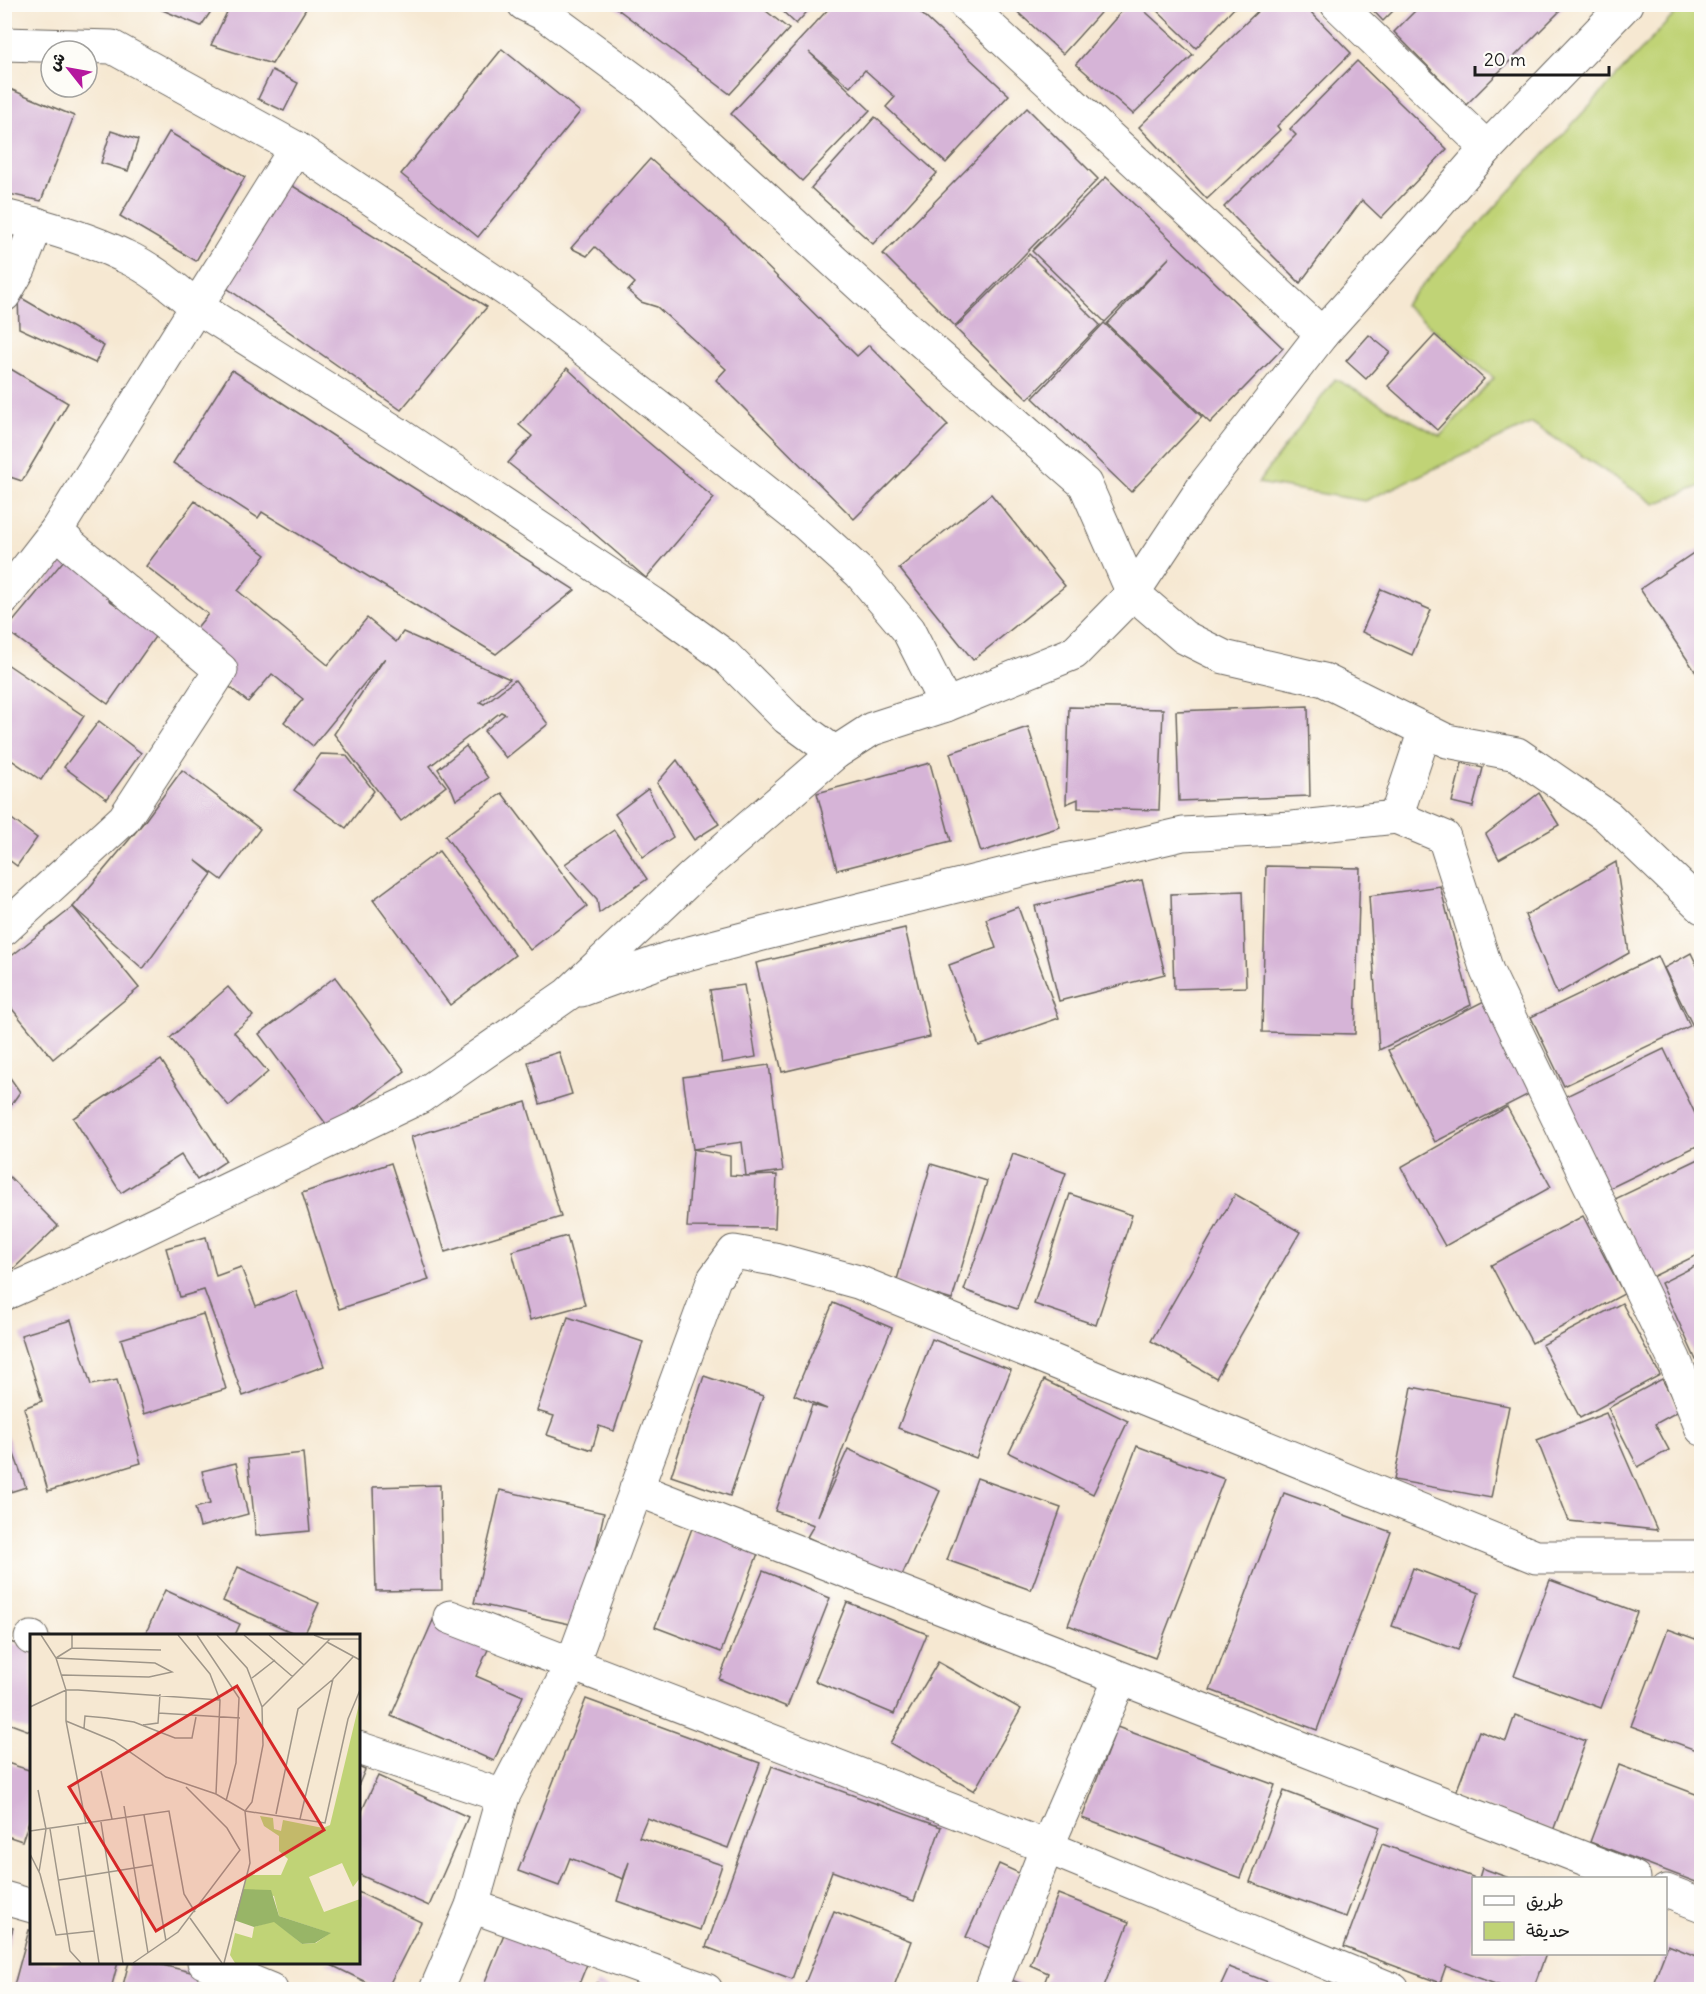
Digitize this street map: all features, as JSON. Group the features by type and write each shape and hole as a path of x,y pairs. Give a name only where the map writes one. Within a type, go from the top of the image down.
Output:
{"street":[{"path":"524,4 546,15 645,88 910,331 1085,484 1133,593 1184,637 1224,657 1324,680 1447,741 1517,754 1607,816 1701,907"},
{"path":"965,4 1322,334"},
{"path":"1337,4 1487,148"},
{"path":"4,1294 85,1258 420,1097 568,994 693,876 835,753 872,729 946,705 1074,652 1133,593 1206,483 1322,334 1487,148 1626,4"},
{"path":"4,44 112,47 296,148 517,297 806,524 860,573 908,630 946,705"},
{"path":"4,598 56,531 296,148"},
{"path":"4,216 37,224 127,257 177,290 197,307 398,434 652,603 725,656 787,718 835,753"},
{"path":"4,295 19,269 37,224"},
{"path":"4,929 124,819 221,670 56,531"},
{"path":"1396,817 1425,730"},
{"path":"568,994 667,959 766,933 1045,864 1183,834 1292,828 1396,817 1444,837 1487,971 1674,1359 1701,1429"},
{"path":"436,1989 472,1906 504,1796 572,1664 714,1279 734,1252 774,1259 858,1282 1536,1557 1701,1557"},
{"path":"636,1489 1631,1877"},
{"path":"450,1617 1047,1847 1393,1989"},
{"path":"991,1989 1047,1847 1120,1679"},
{"path":"360,1749 504,1796"},
{"path":"1667,1892 1701,1905"},
{"path":"4,1898 30,1905"},
{"path":"472,1906 706,1989"},
{"path":"209,1964 271,1989"}],"green space":[{"path":"1684,4 1702,5 1701,486 1655,504 1532,423 1365,501 1258,483 1335,379 1440,436 1494,378 1404,305"}],"building":[{"path":"148,4 216,4 201,26"},
{"path":"231,4 309,4 272,64 211,45"},
{"path":"611,4 757,4 789,29 730,94"},
{"path":"775,4 814,4 796,24"},
{"path":"833,4 911,4 1009,95 946,163 886,107 895,97 865,70 850,87 809,52 870,110 802,181 731,114"},
{"path":"1009,4 1108,4 1063,54"},
{"path":"1128,4 1137,4 1193,55 1133,114 1076,64"},
{"path":"1150,4 1238,4 1196,48"},
{"path":"1265,4 1303,4 1351,53 1277,126 1280,130 1207,199 1139,127"},
{"path":"1367,4 1400,4 1383,21"},
{"path":"1422,4 1567,4 1466,105 1394,32"},
{"path":"502,49 580,112 478,237 401,174"},
{"path":"1357,61 1447,149 1381,218 1362,200 1300,283 1224,207 1296,135 1290,129"},
{"path":"272,70 298,83 284,111 258,99"},
{"path":"5,87 74,116 41,201 4,193"},
{"path":"1027,108 1098,179 955,326 883,254"},
{"path":"875,117 937,173 873,244 811,188"},
{"path":"111,131 138,140 128,171 101,163"},
{"path":"169,132 245,177 196,261 120,216"},
{"path":"650,159 728,228 857,356 869,345 948,425 854,519 716,380 726,369 657,307 641,302 628,291 635,283 595,247 587,256 571,248"},
{"path":"1106,177 1283,348 1210,423 1107,324 1170,257 1105,322 1032,251"},
{"path":"280,178 487,307 401,410 214,279"},
{"path":"1029,254 1100,325 1028,399 955,328"},
{"path":"18,296 104,346 95,363 19,328"},
{"path":"1104,323 1202,417 1131,492 1033,398"},
{"path":"1369,335 1390,352 1366,379 1346,361"},
{"path":"1435,335 1484,379 1437,430 1388,386"},
{"path":"4,365 68,403 22,481 4,475"},
{"path":"567,368 635,431 714,498 646,578 508,463 532,436 519,425"},
{"path":"232,370 575,590 496,654 262,512 258,518 173,463"},
{"path":"991,494 1065,586 973,660 899,568"},
{"path":"195,501 266,555 238,591 328,665 367,618 396,642 403,632 510,679 480,702 484,704 515,680 548,724 506,758 484,731 505,714 501,712 430,766 446,786 401,821 334,734 385,658 313,746 284,722 303,699 272,674 248,702 181,647 208,614 146,566"},
{"path":"74,548 123,589 109,600 157,634 108,704 6,630"},
{"path":"1701,548 1701,680 1640,589"},
{"path":"1381,589 1431,610 1412,655 1362,632"},
{"path":"4,662 84,716 41,780 4,755"},
{"path":"1308,706 1310,796 1179,801 1176,711"},
{"path":"1069,707 1163,709 1159,810 1078,808 1078,799 1066,804"},
{"path":"99,721 141,753 107,799 64,767"},
{"path":"1028,727 1060,827 981,852 950,753"},
{"path":"466,746 488,778 456,800 438,769"},
{"path":"321,754 346,755 374,791 346,828 294,790"},
{"path":"677,760 719,824 694,840 657,783"},
{"path":"930,763 951,841 837,870 817,793"},
{"path":"1462,763 1483,768 1473,807 1452,802"},
{"path":"182,770 260,829 222,880 195,860 212,874 143,969 73,907 144,822"},
{"path":"648,789 673,837 643,857 615,814"},
{"path":"502,793 587,906 530,950 445,836"},
{"path":"1539,793 1559,825 1499,859 1486,834"},
{"path":"5,814 37,838 17,866 5,857"},
{"path":"614,830 647,879 599,913 597,899 565,864"},
{"path":"439,851 515,955 450,1005 373,900"},
{"path":"1616,862 1629,953 1557,994 1525,915"},
{"path":"1266,866 1360,868 1355,1034 1262,1032"},
{"path":"1142,880 1165,974 1059,1001 1035,906"},
{"path":"1440,886 1471,1005 1379,1050 1369,896"},
{"path":"1243,891 1246,987 1174,989 1171,894"},
{"path":"73,907 139,988 53,1059 4,999 4,962"},
{"path":"1018,907 1059,1018 979,1046 949,965 996,948 986,919"},
{"path":"905,928 930,1037 782,1072 756,963"},
{"path":"1691,953 1701,974 1701,1027 1695,1030 1664,968"},
{"path":"1658,956 1690,1026 1564,1086 1531,1017"},
{"path":"335,977 405,1071 329,1128 259,1034"},
{"path":"744,985 756,1057 722,1063 710,990"},
{"path":"228,987 253,1016 234,1032 268,1072 229,1106 170,1038"},
{"path":"1486,1000 1533,1092 1435,1142 1388,1050"},
{"path":"1664,1049 1701,1126 1701,1144 1608,1189 1564,1097"},
{"path":"559,1052 572,1094 540,1104 528,1062"},
{"path":"161,1060 226,1161 197,1180 181,1155 121,1193 73,1118"},
{"path":"769,1065 783,1171 746,1176 742,1142 693,1149 683,1077"},
{"path":"4,1069 20,1092 4,1115"},
{"path":"526,1102 561,1217 445,1252 411,1137"},
{"path":"1507,1107 1551,1187 1445,1246 1401,1167"},
{"path":"693,1149 730,1156 730,1175 777,1175 775,1228 687,1227"},
{"path":"1013,1154 1066,1173 1017,1309 964,1290"},
{"path":"1701,1158 1701,1253 1652,1277 1615,1199"},
{"path":"391,1163 429,1280 339,1309 302,1193"},
{"path":"931,1164 987,1181 952,1300 896,1283"},
{"path":"4,1171 58,1226 4,1278"},
{"path":"1070,1194 1132,1215 1096,1325 1034,1304"},
{"path":"1235,1194 1300,1232 1216,1378 1151,1341"},
{"path":"1583,1216 1624,1294 1532,1343 1491,1265"},
{"path":"567,1236 585,1305 530,1320 512,1251"},
{"path":"206,1237 216,1276 241,1267 256,1306 296,1291 324,1366 243,1396 204,1290 180,1297 166,1248"},
{"path":"1701,1263 1701,1358 1696,1360 1661,1283"},
{"path":"833,1303 892,1328 853,1421 818,1516 848,1449 940,1491 900,1580 807,1537 814,1525 775,1511 812,1405 827,1409 794,1395"},
{"path":"1622,1303 1660,1375 1580,1418 1542,1345"},
{"path":"203,1314 226,1389 144,1414 121,1339"},
{"path":"568,1317 643,1342 614,1431 599,1426 592,1450 547,1435 554,1416 537,1411"},
{"path":"71,1320 91,1385 117,1380 141,1463 48,1491 24,1408 42,1401 21,1335"},
{"path":"932,1339 1011,1370 976,1458 898,1428"},
{"path":"704,1376 763,1396 730,1496 671,1476"},
{"path":"1662,1379 1679,1411 1655,1424 1669,1450 1638,1467 1608,1408"},
{"path":"1044,1380 1128,1421 1093,1494 1009,1453"},
{"path":"1412,1387 1509,1406 1491,1498 1394,1480"},
{"path":"1606,1413 1657,1530 1569,1521 1537,1440"},
{"path":"4,1427 26,1487 4,1494"},
{"path":"1137,1446 1224,1479 1155,1658 1068,1625"},
{"path":"303,1453 310,1531 256,1536 248,1459"},
{"path":"236,1463 248,1514 200,1527 195,1508 210,1504 202,1471"},
{"path":"977,1478 1061,1508 1031,1590 947,1560"},
{"path":"440,1485 442,1590 376,1591 373,1487"},
{"path":"500,1490 604,1513 579,1626 474,1603"},
{"path":"1284,1493 1391,1532 1317,1730 1210,1690"},
{"path":"694,1523 760,1548 721,1652 655,1627"},
{"path":"238,1567 319,1603 304,1634 296,1634 223,1601"},
{"path":"1413,1568 1479,1593 1458,1650 1392,1626"},
{"path":"763,1571 830,1598 787,1707 719,1679"},
{"path":"1550,1580 1637,1612 1601,1708 1514,1676"},
{"path":"165,1590 240,1624 235,1634 145,1634"},
{"path":"847,1602 927,1634 894,1714 815,1681"},
{"path":"434,1618 491,1643 476,1676 523,1696 494,1761 391,1716"},
{"path":"1668,1629 1701,1641 1701,1752 1631,1726"},
{"path":"5,1640 30,1649 30,1731 5,1722"},
{"path":"938,1662 1021,1709 974,1791 890,1743"},
{"path":"586,1699 760,1763 728,1848 647,1818 639,1837 722,1865 700,1930 617,1901 629,1862 623,1879 570,1858 559,1886 518,1871"},
{"path":"1515,1715 1586,1741 1553,1831 1455,1795 1479,1731 1506,1741"},
{"path":"1117,1727 1275,1785 1240,1878 1082,1818"},
{"path":"4,1762 30,1770 30,1819 22,1841 4,1835"},
{"path":"1619,1765 1701,1796 1701,1884 1590,1842"},
{"path":"772,1766 941,1827 914,1901 832,1871 792,1979 706,1947"},
{"path":"360,1768 365,1770 360,1781"},
{"path":"378,1776 468,1817 429,1906 360,1875 360,1815"},
{"path":"1284,1791 1380,1827 1346,1917 1250,1882"},
{"path":"1382,1844 1473,1877 1472,1955 1546,1955 1533,1989 1509,1989 1446,1966 1440,1983 1344,1947"},
{"path":"999,1864 1039,1882 1005,1955 966,1937"},
{"path":"1482,1868 1506,1877 1479,1877"},
{"path":"360,1893 421,1922 387,1989 380,1989 329,1964 360,1964"},
{"path":"1058,1894 1129,1922 1103,1989 1042,1989 1048,1973 1030,1965"},
{"path":"834,1911 911,1941 893,1989 821,1989 805,1983"},
{"path":"510,1919 592,1952 577,1989 482,1989"},
{"path":"4,1925 13,1928 5,1956 4,1956"},
{"path":"29,1930 30,1964 117,1964 111,1989 13,1989"},
{"path":"1668,1945 1701,1958 1701,1989 1651,1989 1664,1955 1667,1955"},
{"path":"128,1964 158,1964 211,1977 208,1989 122,1989"},
{"path":"1229,1967 1286,1989 1219,1989"},
{"path":"1009,1979 1035,1989 1005,1989"},
{"path":"597,1983 612,1989 594,1989"}]}
